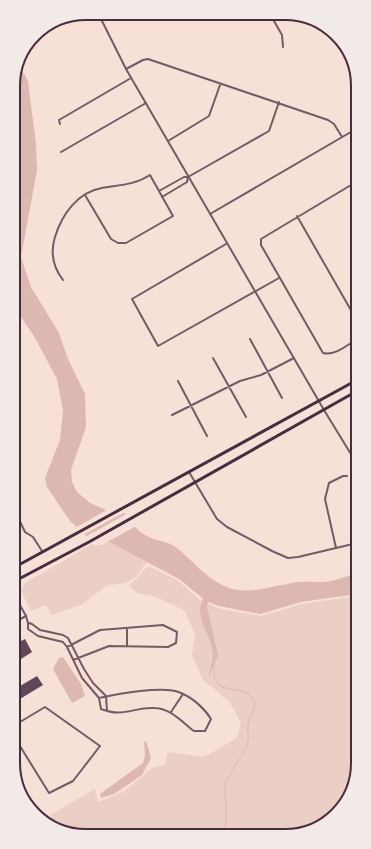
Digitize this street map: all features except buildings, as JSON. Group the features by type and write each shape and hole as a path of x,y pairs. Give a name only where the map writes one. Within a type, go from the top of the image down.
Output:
{"main road":[{"path":"20,563 351,383"},
{"path":"20,578 89,542 351,394"}],"street":[{"path":"102,20 126,69 226,244 256,292 351,454"},
{"path":"273,20 282,35 283,47"},
{"path":"126,69 143,60 148,60 220,85 279,102 332,122 342,138"},
{"path":"60,124 60,120 131,78"},
{"path":"168,141 205,120 211,110 220,85"},
{"path":"159,191 184,177 188,177 269,131 279,102"},
{"path":"61,152 146,103"},
{"path":"210,214 351,133"},
{"path":"62,280 54,269 52,256 53,242 61,220 74,202 85,195 100,188 137,182 150,175 173,216 126,242 118,243 111,238 85,195"},
{"path":"162,196 187,182 188,177"},
{"path":"351,185 265,234 260,239 261,245 279,278 323,353 333,353 351,343"},
{"path":"297,216 351,309"},
{"path":"226,244 132,299 132,302 156,344 159,346 279,278"},
{"path":"250,339 282,398"},
{"path":"213,358 246,417"},
{"path":"172,415 229,386 268,372 294,358"},
{"path":"178,381 208,436"},
{"path":"188,471 217,519 230,529 272,551 288,558 351,544"},
{"path":"336,548 325,499 329,483 343,476 347,476"},
{"path":"21,523 25,532 33,536 42,552"},
{"path":"20,606 26,616 28,629 38,636 63,642 68,647 82,678 99,698 101,709 120,714 154,708 171,712 194,732 205,731 211,719 206,710 183,694 164,690 131,691 99,698"},
{"path":"20,619 26,616"},
{"path":"28,623 40,630 63,635 68,638 93,684 106,696 107,711"},
{"path":"68,647 100,630 163,625 177,632 176,643 168,647 109,646 73,660"},
{"path":"127,628 127,646"},
{"path":"89,687 93,684"},
{"path":"171,712 183,694"},
{"path":"20,722 45,707 100,746 73,781 49,793 20,746"}],"shaded area":[{"path":"22,70 28,81 36,144 37,170 21,257 31,287 59,333 68,359 85,394 86,427 71,470 72,482 77,492 90,503 106,510 117,509 136,520 135,527 140,532 151,538 174,546 210,577 231,589 251,590 300,582 327,582 351,575 351,595 301,602 260,614 219,606 208,602 207,606 218,656 209,676 213,654 200,613 203,599 179,579 109,542 94,543 70,521 47,487 45,478 60,440 63,410 57,379 34,336 20,316 20,82"},
{"path":"109,542 147,562 136,577 126,583 108,585 81,605 52,615 46,605 31,611 21,590 25,583 94,543"},
{"path":"148,566 177,580 200,600 220,609 261,616 302,604 351,597 351,767 346,788 340,800 328,813 322,818 302,827 285,829 86,829 73,828 53,820 50,815 95,789 98,802 123,792 152,768 165,765 168,752 204,757 237,738 241,723 229,701 203,680 192,655 195,634 184,610 153,596 137,593 129,586"},
{"path":"63,657 81,684 85,696 72,703 53,669 59,658"},
{"path":"146,741 151,758 142,775 114,794 101,798 100,794 143,763 145,755 144,742"}],"pier":[{"path":"112,507 118,507 125,512 83,535 75,528"},
{"path":"128,513 138,519 138,525 102,545 94,545 85,537"}],"waterway":[{"path":"214,666 214,677 218,683 223,687 250,695 255,703 248,724 247,745 225,785 226,819 224,829"}]}
